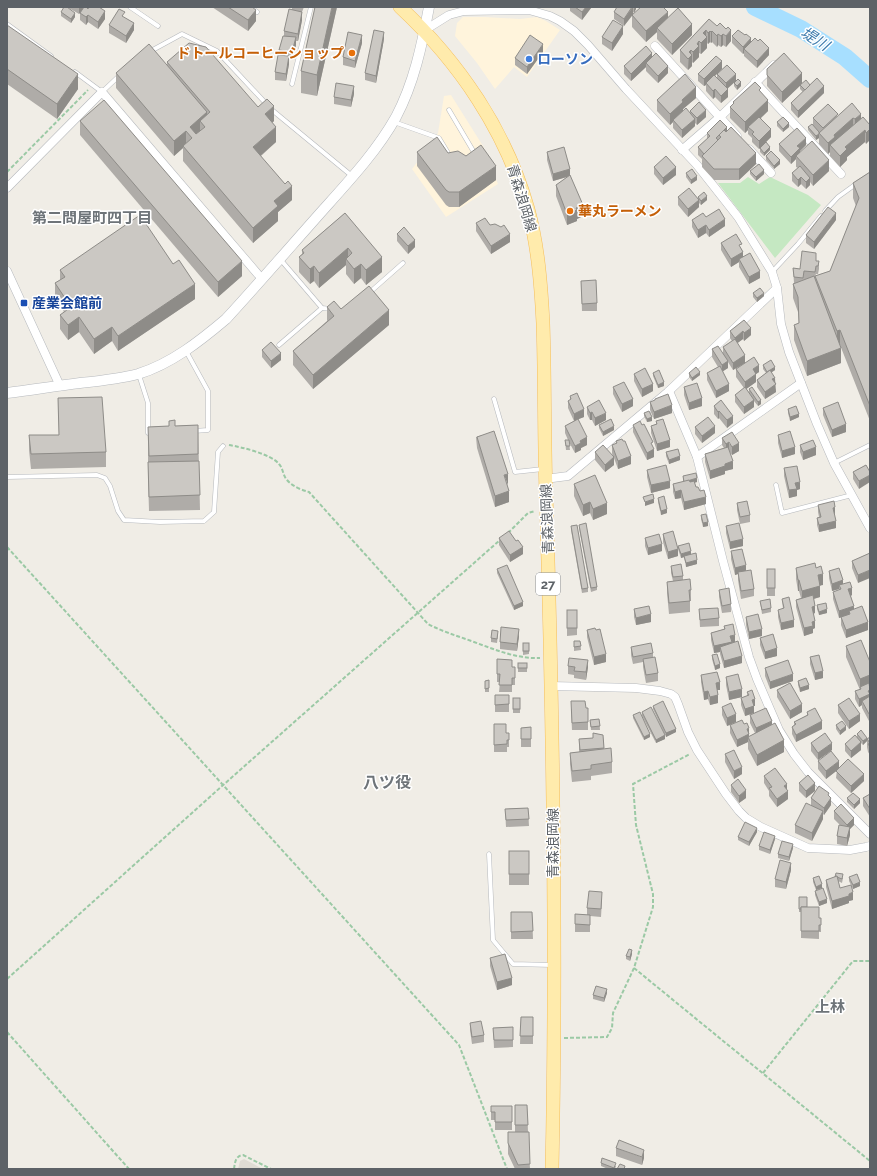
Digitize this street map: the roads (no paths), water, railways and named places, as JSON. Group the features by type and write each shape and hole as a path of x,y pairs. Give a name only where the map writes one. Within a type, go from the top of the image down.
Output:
{"main road":[{"name":"青森浪岡線","path":"400,7 425,30 458,70 484,109 511,160 528,211 539,266 544,352 545,474 553,815 555,1038 552,1169"}],"street":[{"path":"7,394 115,379 138,374 185,350 226,319 262,280 375,149 393,121 411,84 425,30 429,7"},
{"path":"425,30 449,15 464,11 529,10 550,16 560,21 588,45 626,89 697,165 738,218 772,272 777,288 781,324 801,383 834,463 870,528"},
{"path":"656,46 771,173"},
{"path":"682,150 720,117 781,59"},
{"path":"756,82 841,174"},
{"path":"7,188 102,92 262,280"},
{"path":"7,271 60,386"},
{"path":"545,474 568,476 669,391 777,288"},
{"path":"697,457 801,383"},
{"path":"669,391 697,457 749,658 756,679 779,730 794,754 808,772 870,834"},
{"path":"551,686 629,688 660,691 671,694 675,697 696,750 739,811 746,818 761,827 808,848 850,850 870,846"}],"lane":[{"path":"130,7 158,26"},
{"path":"250,7 257,12"},
{"path":"292,84 311,7"},
{"path":"7,24 56,59"},
{"path":"142,56 182,34 217,51 272,110 352,177"},
{"path":"68,68 102,92 125,71"},
{"path":"449,110 475,154 471,158"},
{"path":"393,121 439,138 450,157"},
{"path":"772,272 838,197 859,181"},
{"path":"280,258 322,308 334,310"},
{"path":"364,297 404,264"},
{"path":"279,345 322,308"},
{"path":"185,350 208,391 208,430 185,431"},
{"path":"138,374 148,402 148,433 155,432"},
{"path":"494,399 515,472 545,474"},
{"path":"834,463 870,445"},
{"path":"7,477 96,475 105,478 110,486 118,511 124,520 160,522 204,521 214,512 218,452 223,446"},
{"path":"776,485 782,512 852,495"},
{"path":"489,854 493,940 513,964 554,965"}],"waterway":[{"name":"堤川","path":"755,7 801,29 845,57 870,79"}],"place":[{"name":"ドトールコーヒーショップ","path":"352,53"},
{"name":"ローソン","path":"529,59"},
{"name":"華丸ラーメン","path":"570,211"},
{"name":"産業会館前","path":"24,303"}],"district":[{"name":"第二問屋町四丁目","path":"92,218"},
{"name":"八ツ役","path":"387,782"},
{"name":"上林","path":"830,1007"}]}
